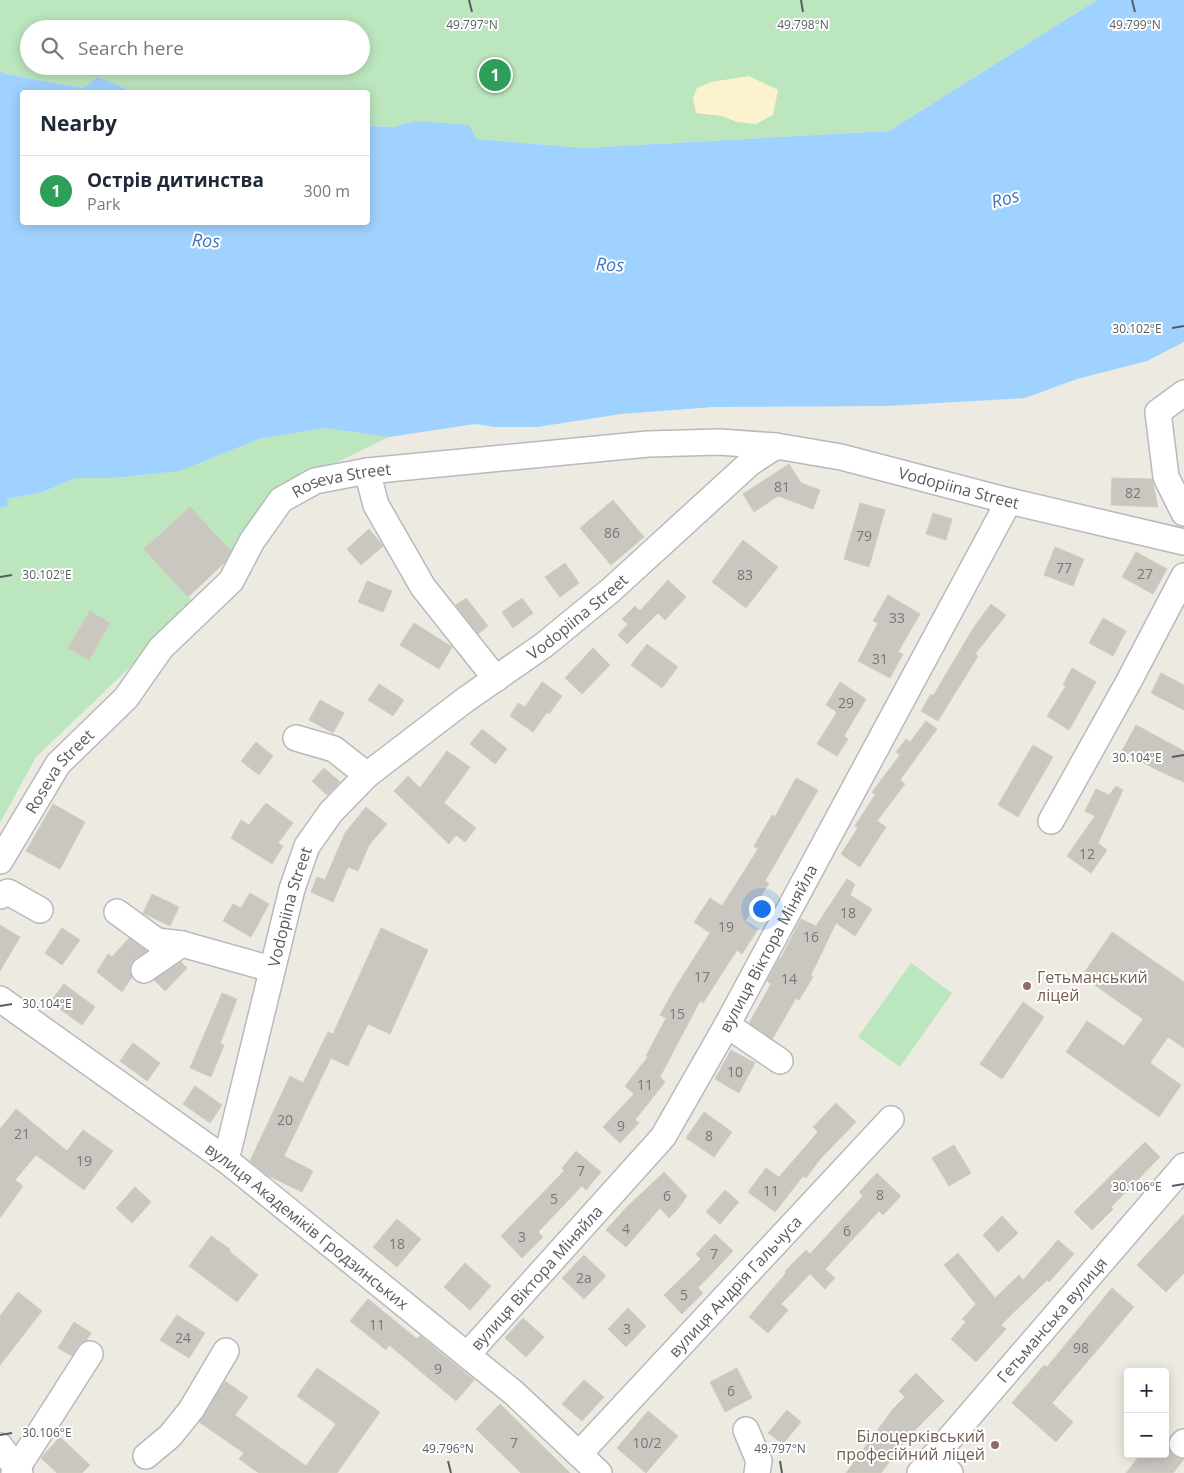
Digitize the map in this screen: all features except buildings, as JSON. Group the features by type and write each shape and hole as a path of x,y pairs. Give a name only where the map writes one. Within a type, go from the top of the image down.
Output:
{"street":[{"path":"1184,393 1158,412 1166,477 1184,513"},
{"name":"Roseva Street","path":"0,861 58,764 126,698 161,648 231,581 252,541 281,500 315,481 367,471 648,444 719,442 776,446"},
{"name":"Vodopiina Street","path":"226,1160 292,889 307,846 331,812 367,775 458,706 544,645 611,590 750,463 776,446 842,457 1009,501 1184,542"},
{"path":"367,471 376,505 423,588 496,679"},
{"name":"вулиця Віктора Міняйла","path":"467,1355 663,1137 727,1025 1009,501"},
{"path":"1051,821 1129,681 1184,576"},
{"path":"296,738 334,748 367,775"},
{"path":"0,896 8,892 40,910"},
{"path":"117,912 157,941 182,944 271,969"},
{"path":"144,970 182,944"},
{"name":"вулиця Академіків Гродзинських","path":"0,999 226,1160 514,1393 599,1473"},
{"path":"727,1025 780,1061"},
{"name":"вулиця Андрія Гальчуса","path":"579,1454 890,1119"},
{"name":"Гетьманська вулиця","path":"934,1468 1184,1166"},
{"path":"148,1464 191,1410 226,1351"},
{"path":"0,1446 17,1471 90,1354"},
{"path":"746,1430 759,1461 757,1473"}],"green space":[{"path":"0,0 1097,0 889,131 584,148 476,139 415,121 394,127 370,126 370,90 129,90 98,77 83,88 4,74 0,71"},
{"path":"325,428 389,437 335,463 302,473 269,494 234,554 189,596 194,606 36,757 0,823 0,508 8,506 6,499 43,492 76,478 115,478 180,471 259,439"},
{"path":"911,963 952,993 900,1067 858,1037"}],"sand":[{"path":"749,76 778,90 773,115 756,124 737,122 722,116 696,113 693,98 697,88 711,82"}],"water":[{"name":"Ros","path":"1097,0 1184,0 1184,342 1147,361 1077,379 1025,398 886,406 714,407 621,414 537,427 495,427 475,424 389,437 325,428 259,439 180,471 115,478 76,478 43,492 7,499 8,506 0,508 0,71 5,74 83,88 98,77 129,90 20,90 20,225 370,225 370,126 394,127 415,121 469,125 476,139 584,148 889,131"}],"place":[{"name":"Острів дитинства","path":"495,75"},
{"name":"Гетьманський ліцей","path":"1027,986"},
{"name":"Білоцерківський професійний ліцей","path":"995,1445"}]}
